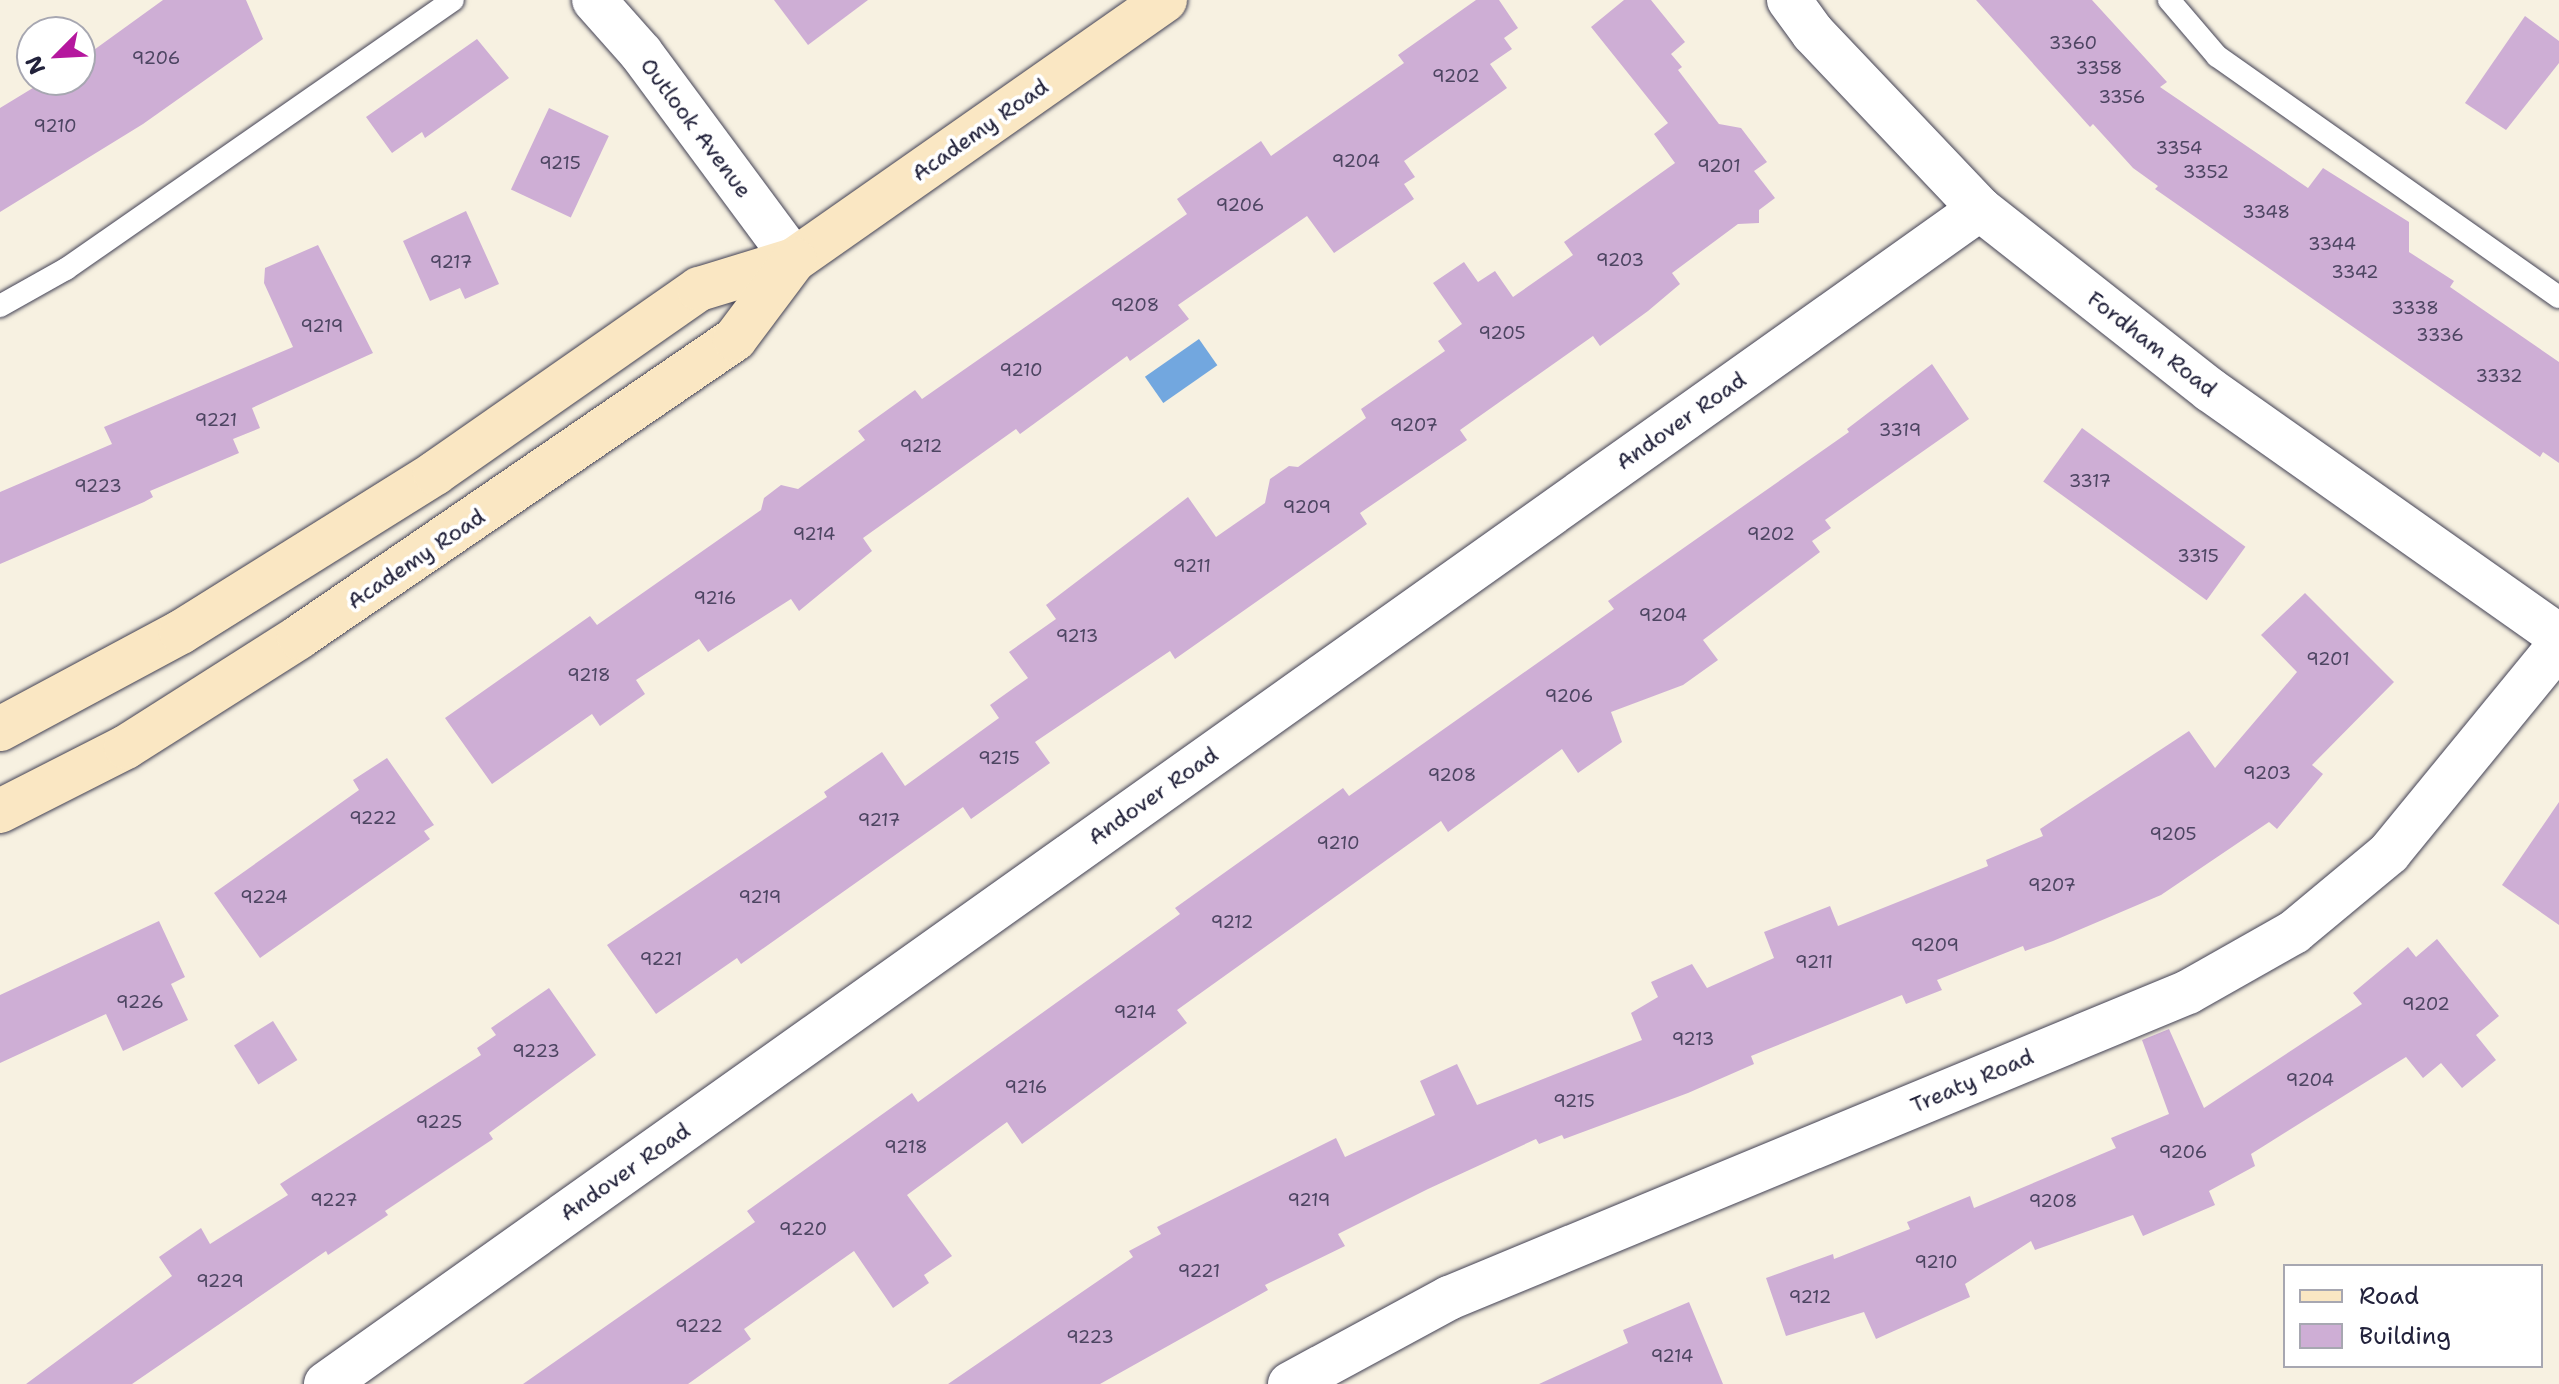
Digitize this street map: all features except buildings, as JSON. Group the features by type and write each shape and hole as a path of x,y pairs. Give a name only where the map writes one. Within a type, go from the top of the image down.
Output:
{"main road":[{"name":"Academy Road","path":"0,729 181,632 435,473 699,289 794,260 1165,0"},
{"name":"Academy Road","path":"0,811 126,747 299,637 698,365 735,339 794,260"}],"street":[{"name":"Outlook Avenue","path":"594,0 641,53 794,260"},
{"name":"Fordham Road","path":"1789,0 1813,33 1980,209 2210,390 2559,636"},
{"name":"Andover Road","path":"326,1384 1980,209"},
{"name":"Treaty Road","path":"1290,1384 1449,1298 2188,992 2294,932 2389,853 2559,645"}],"lane":[{"path":"0,306 66,269 453,0"},
{"path":"2169,0 2217,56 2559,297"}],"water":[{"path":"1199,339 1217,365 1163,403 1145,377"}]}
